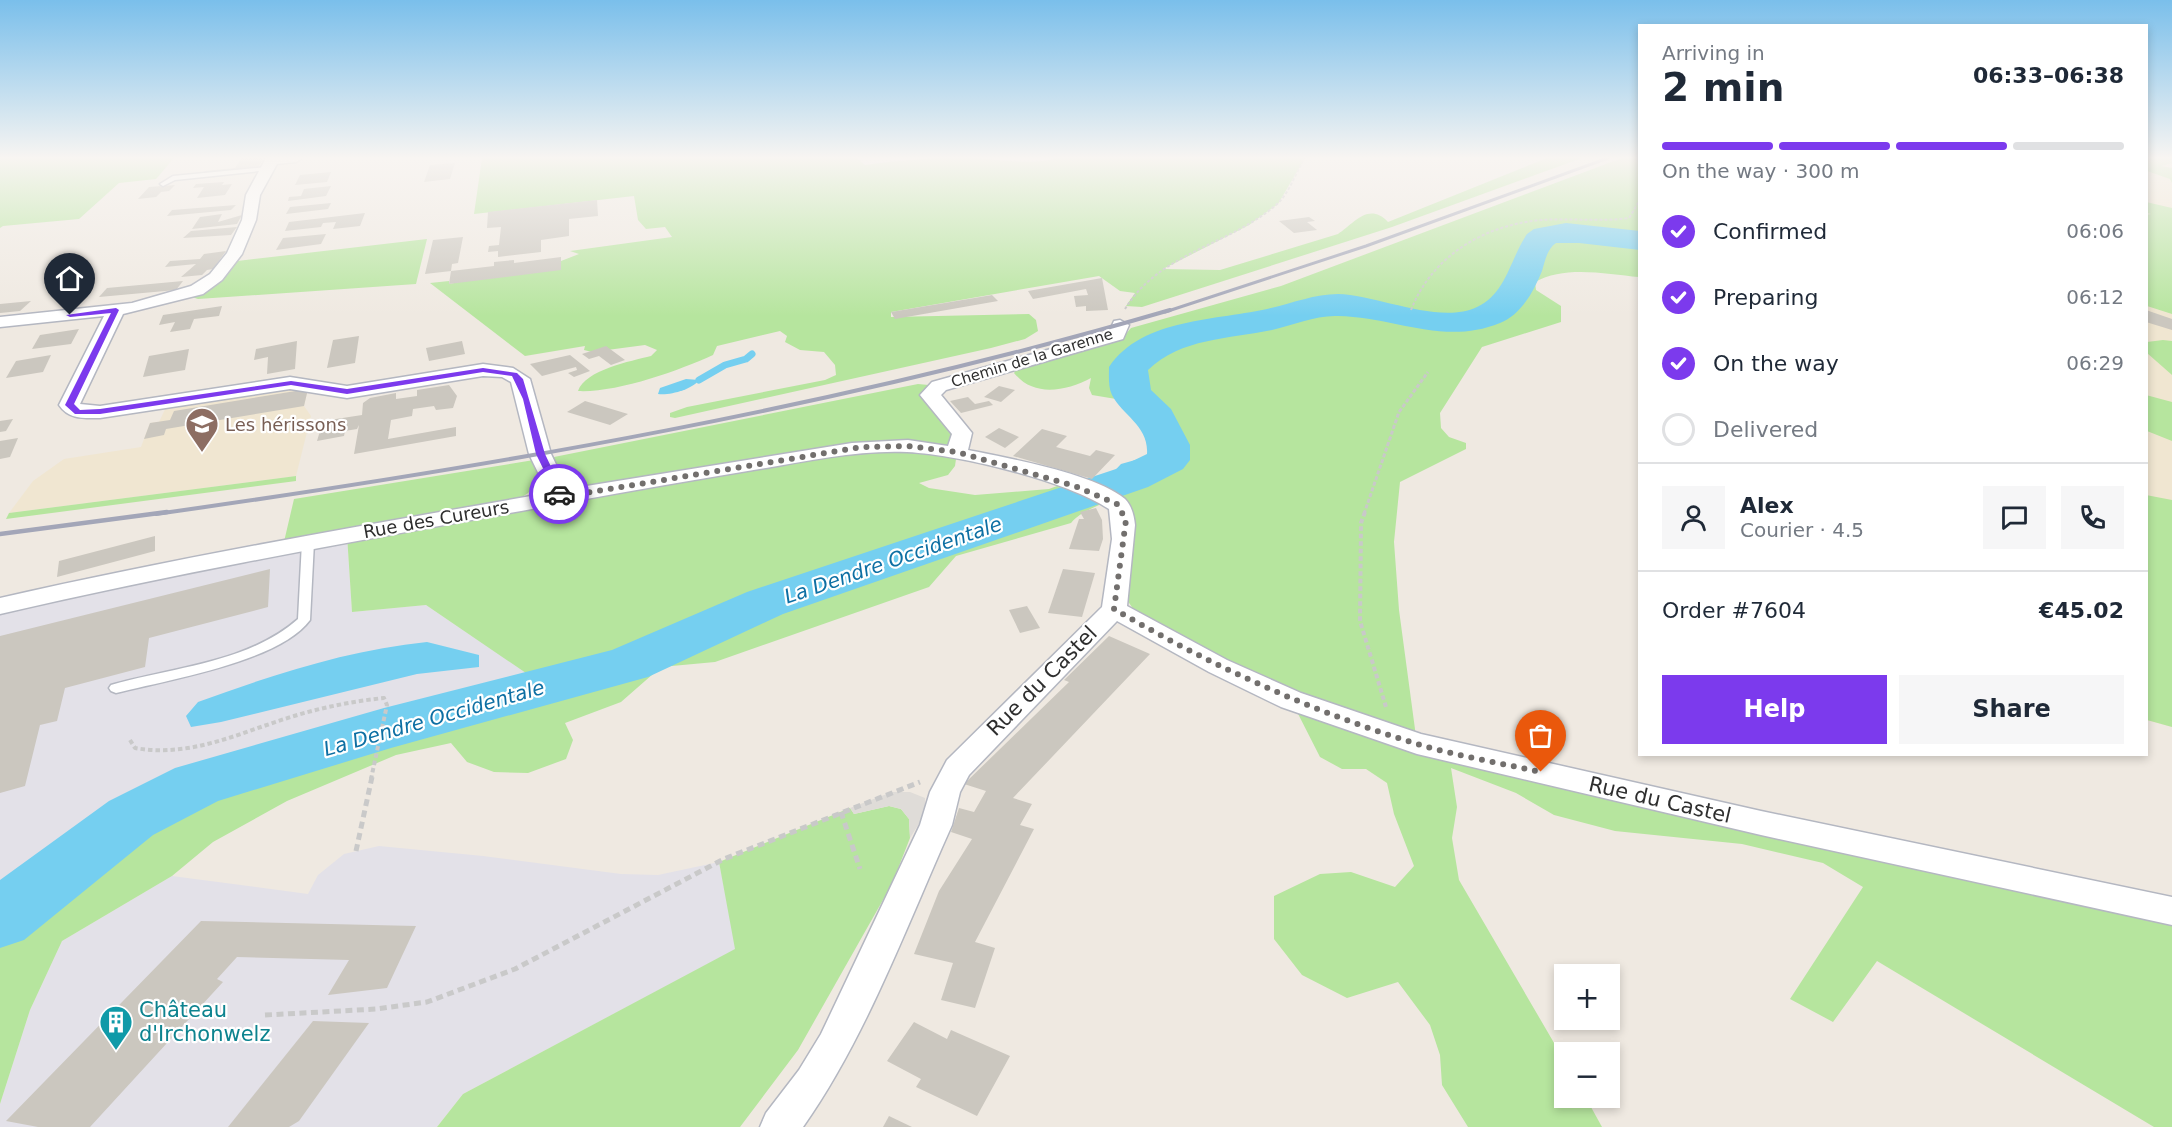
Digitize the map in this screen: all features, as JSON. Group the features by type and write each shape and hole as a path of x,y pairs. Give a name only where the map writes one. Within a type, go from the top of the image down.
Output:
{"street":[{"path":"0,322 116,310 186,295 216,277 229,262 242,238 251,211"},
{"path":"116,310 69,405 78,412 100,412 291,383 347,392 483,370 506,372 520,379 540,454 561,497"},
{"name":"Chemin de la Garenne","path":"957,452 962,433 930,395 932,391 952,382 1107,339 1117,335 1120,325"},
{"name":"Rue des Cureurs","path":"0,606 151,572 561,497 862,447 907,446 957,452 1075,486 1110,499 1123,512 1126,520 1114,609"},
{"name":"Rue du Castel","path":"780,1127 812,1083 834,1046 936,825 945,792 957,768 1114,609 1218,666 1292,700 1395,736 1453,753 1761,823 2172,911"}],"lane":[{"path":"116,688 231,658 270,643 297,628 304,620 308,542"}],"path":[{"name":"Chemin de la Garenne","path":"1120,325 1126,306 1140,285 1202,248 1249,225 1269,211"},
{"path":"1411,310 1425,280 1446,258 1490,234 1528,222 1610,222 1629,218 1634,211"},
{"path":"1395,736 1360,621 1361,524 1399,412 1428,372"},
{"path":"130,740 135,748 153,753 170,752 213,742 296,716 367,699 384,698 387,705 369,797 360,823 356,851"},
{"path":"265,1015 376,1009 427,1002 515,969 724,859 957,768"},
{"path":"841,812 860,869"}],"shaded area":[{"path":"2148,211 2172,211 2172,727 2148,721"},
{"name":"Les hérissons","path":"271,385 308,389 304,406 311,416 296,476 9,513 33,481 64,459 141,447 150,423 159,422 169,401"},
{"path":"347,535 352,612 426,605 546,686 384,729 197,784 131,818 0,919 0,606"},
{"path":"892,792 910,792 925,798 925,814 910,838 909,819 901,809 889,806 854,814 850,808"},
{"path":"379,846 483,856 621,874 658,875 719,862 736,949 463,1094 437,1127 0,1127 0,1104 30,1010 62,941 172,876 308,894 318,875 344,854"}],"green space":[{"path":"0,211 88,211 79,219 0,228"},
{"path":"474,211 504,211 474,214"},
{"path":"636,211 1269,211 1249,225 1163,269 1220,270 1338,234 1367,214 1381,216 1388,222 1416,211 1437,211 1142,307 1126,306 1135,293 1120,291 1099,276 891,312 891,317 1029,314 1036,320 1038,331 1025,339 991,348 675,418 670,417 670,413 687,407 825,380 836,375 835,365 824,352 800,350 785,342 787,336 780,331 717,346 713,355 647,380 593,391 578,391 582,384 599,372 651,356 657,350 645,345 592,352 584,350 585,346 525,356 430,283 449,281 449,284 561,261 579,254 570,251 672,237 665,227 646,229 638,220"},
{"path":"1482,211 1638,211 1638,277 1572,272 1546,277 1535,282 1536,290 1561,306 1561,322 1482,347 1440,413 1441,428 1449,437 1466,443 1466,449 1400,482 1394,542 1399,610 1417,744 2172,911 2172,1127 2154,1127 1877,961 1833,1022 1790,999 1863,887 1823,863 1742,844 1615,831 1554,815 1516,793 1451,768 1457,807 1452,838 1459,880 1554,1043 1554,1108 1592,1108 1602,1127 1468,1127 1442,1085 1440,1055 1430,1025 1398,982 1347,998 1302,975 1274,939 1274,896 1320,874 1351,872 1395,887 1414,866 1394,814 1387,783 1366,769 1342,769 1320,757 1291,700 1138,616 1125,597 1110,499 1084,512 1071,523 956,556 929,587 715,662 661,667 621,702 565,723 573,740 566,759 528,773 494,772 467,762 451,743 396,755 287,801 213,842 172,876 62,941 30,1010 0,1104 0,919 131,818 197,784 545,686 426,605 352,612 347,535 283,546 294,499 540,459 541,467 536,485 527,494 514,501 585,486 561,473 554,457 918,384 939,386 932,391 956,424 957,452 955,466 948,475 919,483 929,488 975,495 1049,489 1065,483 1127,492 1174,463 1176,429 1143,399 1128,401 1092,395 1089,388 1091,378 1061,389 1051,390 1031,386 1014,373 1021,363 1124,336 1131,328 1281,286"},
{"path":"2148,211 2172,211 2172,314 2148,306 2148,215 2151,214"},
{"path":"427,239 416,284 198,299 186,295 229,262"},
{"path":"2172,341 2172,375 2148,354 2148,342"},
{"path":"2148,396 2172,402 2172,441 2148,431"},
{"path":"296,476 296,481 6,519 9,513"},
{"path":"2148,495 2172,500 2172,727 2148,720"},
{"path":"889,806 901,809 909,819 910,838 892,884 798,1050 740,1127 437,1127 463,1094 735,949 719,862 850,808 854,814"}],"water":[{"path":"686,379 699,380 680,391 658,394 660,388"},
{"path":"1143,399 1174,426 1179,444 1176,456 1169,466 1147,483 1110,499 1084,489 1106,480 1121,464 1153,455 1161,448 1163,440 1152,422 1128,401"},
{"path":"427,642 479,655 479,667 417,674 221,722 191,727 186,716 198,702 282,673 339,657"}],"building":[{"path":"172,211 225,211 167,216"},
{"path":"288,211 315,211 286,214"},
{"path":"598,211 598,216 569,219 569,236 541,240 541,252 498,257 498,251 488,252 489,246 499,245 501,227 487,228 488,212"},
{"path":"365,213 360,226 333,229 336,222 323,223 321,227 285,231 289,222"},
{"path":"222,214 218,222 242,215 237,224 192,229 200,217"},
{"path":"1309,217 1315,221 1307,222 1317,230 1294,233 1279,221"},
{"path":"237,227 231,235 183,238 191,231"},
{"path":"326,234 321,244 276,250 283,238"},
{"path":"463,237 458,263 452,264 451,271 425,274 433,240"},
{"path":"226,251 213,269 207,270 202,275 181,277 196,264 165,267 170,261 200,259 204,254"},
{"path":"561,257 561,270 449,284 451,271 494,266 494,262 514,260 514,263"},
{"path":"1102,278 1108,310 1086,311 1086,306 1076,307 1074,296 1088,295 1086,289 1033,299 1028,291"},
{"path":"183,281 176,290 99,297 107,288"},
{"path":"992,295 998,301 895,319 891,312"},
{"path":"31,301 20,311 0,313 0,304"},
{"path":"222,306 219,316 194,319 190,329 170,332 175,322 159,325 163,315"},
{"path":"2148,311 2172,319 2172,330 2148,323"},
{"path":"79,329 71,344 32,349 40,335"},
{"path":"359,336 355,363 327,368 333,340"},
{"path":"297,341 295,369 267,374 268,357 254,360 256,349"},
{"path":"462,341 465,354 429,361 426,348"},
{"path":"606,346 625,360 611,365 599,356 589,359 582,354"},
{"path":"189,349 185,370 143,377 149,356"},
{"path":"51,355 43,372 6,378 16,361"},
{"path":"570,355 590,371 574,377 568,373 577,370 576,367 542,376 530,364"},
{"path":"449,385 457,396 453,408 436,410 434,406 413,409 412,416 391,420 388,439 456,427 456,436 354,454 359,425 357,429 345,431 344,436 317,441 323,421 362,415 363,403 370,398 396,393 396,399 417,396 417,390"},
{"path":"999,386 1015,390 1001,402 984,397"},
{"path":"308,389 304,406 166,429 164,435 144,439 150,423 170,420 174,411"},
{"path":"968,397 975,404 989,401 993,405 961,413 950,401"},
{"path":"585,401 628,414 610,425 567,412"},
{"path":"13,419 6,431 0,432 0,421"},
{"path":"999,428 1019,437 1005,448 985,437"},
{"path":"1042,429 1067,436 1056,447 1090,456 1096,450 1115,455 1092,479 1013,456"},
{"path":"18,438 10,457 0,459 0,441"},
{"path":"1096,508 1102,520 1103,539 1099,551 1069,549 1079,519 1084,519 1080,512"},
{"path":"155,536 155,551 57,577 59,561"},
{"path":"270,569 268,607 149,638 145,667 65,688 57,721 40,725 25,786 0,793 0,636"},
{"path":"1063,569 1095,573 1082,617 1048,613"},
{"path":"1027,606 1040,628 1020,633 1009,610"},
{"path":"1109,636 1150,654 1013,798 1032,804 1020,825 1034,829 975,942 995,948 975,1008 941,1000 953,963 914,954 939,891 972,839 951,832 959,808 974,812 986,791 964,784 1069,682 1064,680"},
{"name":"Château d'Irchonwelz","path":"201,921 416,926 387,988 328,995 349,960 237,957 217,979 223,982 90,1127 38,1127 6,1121"},
{"path":"313,1021 369,1023 299,1121 289,1127 228,1127"},
{"path":"914,1022 947,1039 951,1030 1010,1056 977,1116 916,1087 921,1079 887,1061"},
{"path":"889,1116 912,1127 883,1127"}],"waterway":[{"name":"La Dendre Occidentale","path":"0,919 131,818 197,784 384,729 629,664 765,603 1132,478 1168,460 1169,445 1156,418 1131,393 1128,367 1142,354 1158,345 1195,332 1272,319 1329,305 1371,309 1436,322 1469,321 1489,315 1504,304 1523,277 1538,241 1545,236 1579,233 1638,241"},
{"path":"699,380 725,365 746,359 752,354"}],"railway":[{"path":"1165,312 1366,246 1463,211"},
{"path":"156,514 412,476 540,454 793,405 1045,345 1170,310"},
{"path":"0,534 167,512"}],"way so far":[{"path":"559,494 561,497 664,478 862,447 922,447 987,458 1075,486 1110,499 1117,504 1126,520 1114,609 1167,640 1292,700 1417,744 1541,772"}],"place":[{"name":"Les hérissons","path":"202,453"},
{"name":"Château d'Irchonwelz","path":"116,1051"}],"route":[{"path":"70,315 116,310 69,405 71,409 78,412 100,412 291,383 310,384 347,392 483,370 515,374 520,379 527,399 540,454 559,494"}]}
